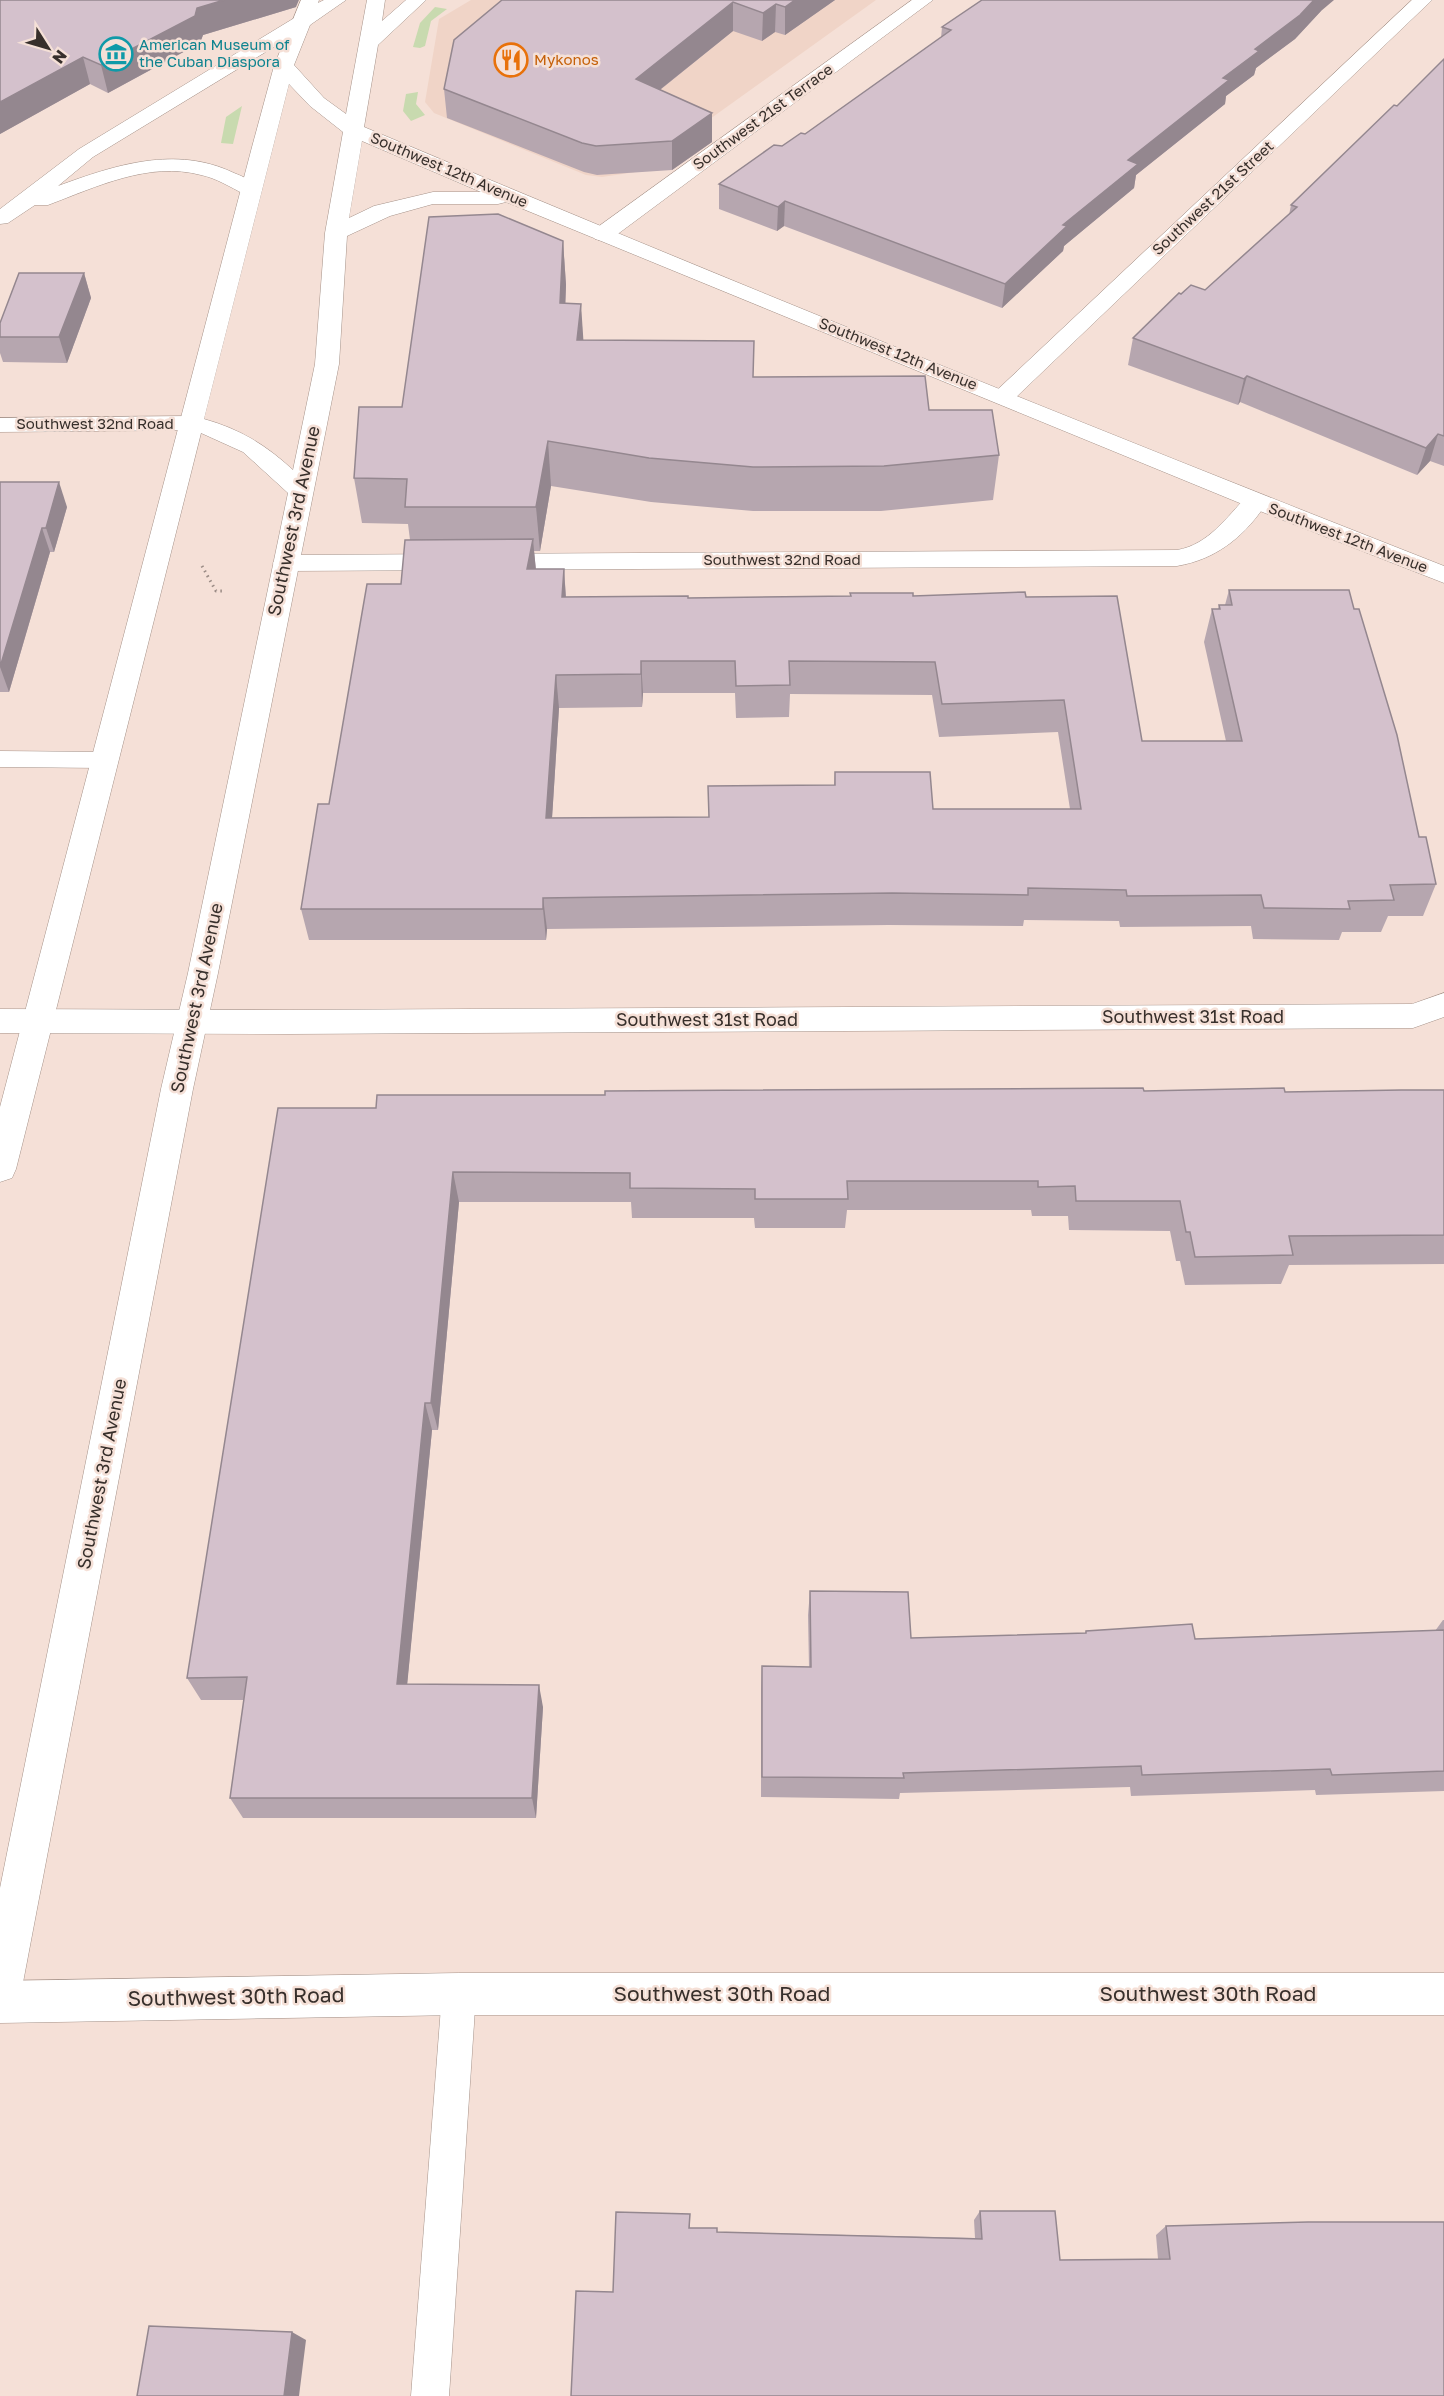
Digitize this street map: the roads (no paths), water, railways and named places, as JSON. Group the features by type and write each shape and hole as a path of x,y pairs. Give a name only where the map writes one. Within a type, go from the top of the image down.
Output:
{"main road":[{"path":"0,1169 251,190 285,66 310,0"},
{"path":"0,218 19,207 86,153 336,0"},
{"name":"Southwest 3rd Avenue","path":"0,1993 177,1089 193,1022 327,364 336,233 376,0"},
{"path":"370,42 417,0"},
{"name":"Southwest 21st Terrace","path":"603,234 924,0"},
{"name":"Southwest 21st Street","path":"1003,397 1423,0"},
{"name":"Southwest 12th Avenue","path":"285,66 317,102 354,130 514,198 1256,501 1444,575"},
{"path":"19,207 113,174 159,164 203,168 251,190"},
{"path":"336,233 382,211 433,198 514,198"},
{"name":"Southwest 32nd Road","path":"0,424 191,423 225,432 258,449 300,490"},
{"name":"Southwest 32nd Road","path":"286,563 1177,558 1195,556 1212,548 1256,501"},
{"name":"Southwest 31st Road","path":"0,1021 1413,1016 1444,1005"},
{"name":"Southwest 31st Road","path":"1413,1016 1444,1028"},
{"name":"Southwest 30th Road","path":"0,2002 459,1994 1444,1994"}],"lane":[{"path":"0,759 104,759"},
{"path":"430,2396 445,2158 459,1994"}],"place":[{"name":"American Museum of the Cuban Diaspora","path":"116,54"},
{"name":"Mykonos","path":"511,60"}]}
